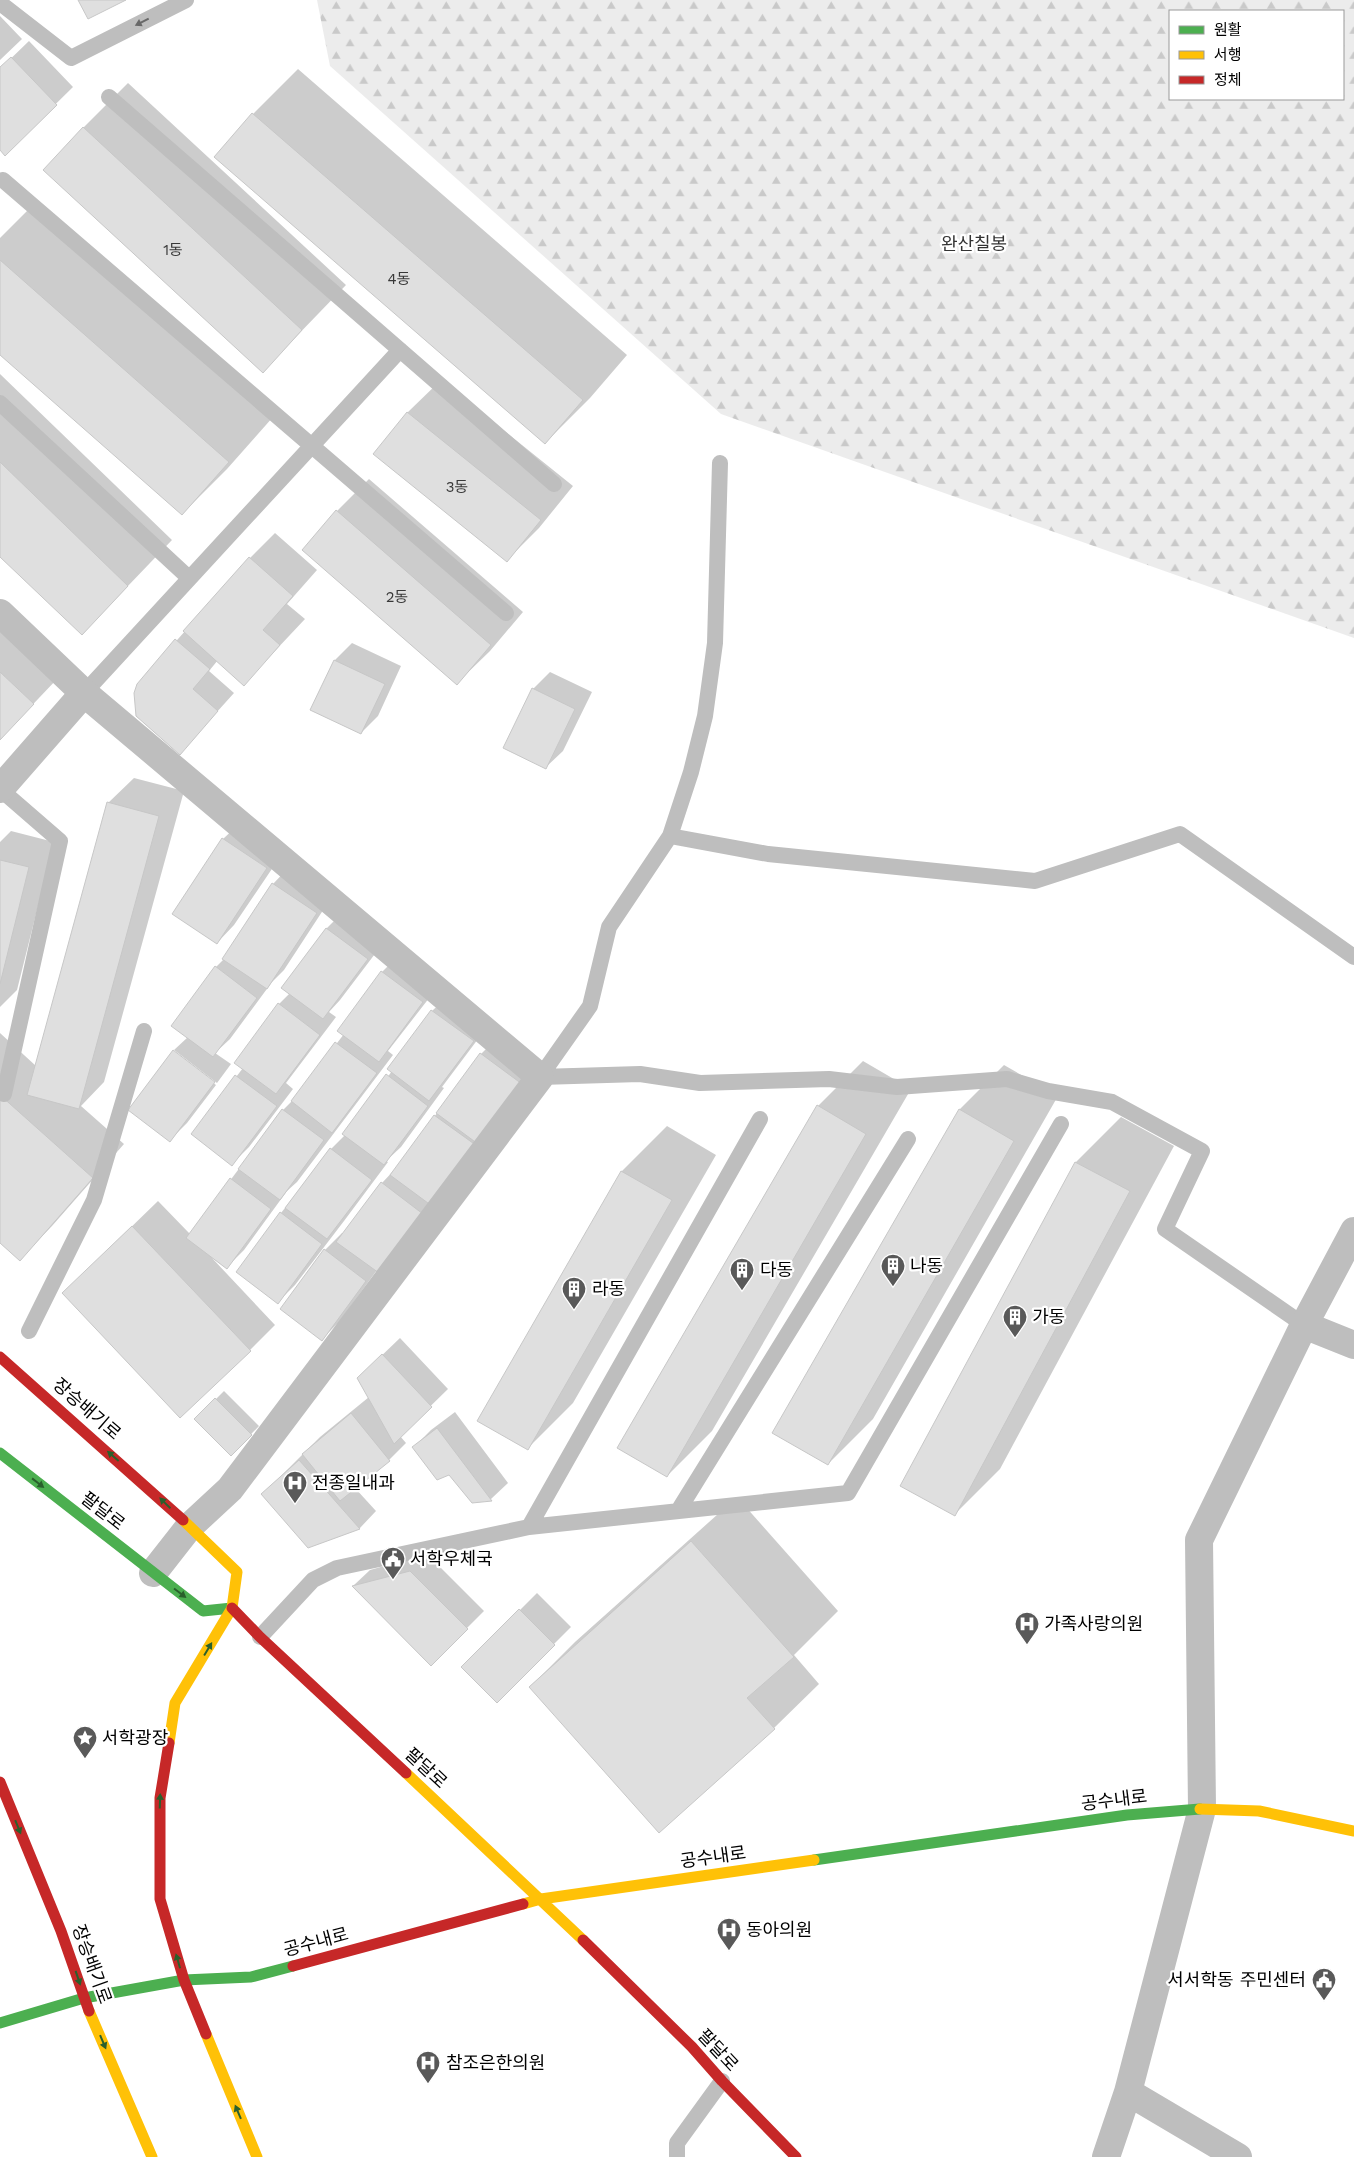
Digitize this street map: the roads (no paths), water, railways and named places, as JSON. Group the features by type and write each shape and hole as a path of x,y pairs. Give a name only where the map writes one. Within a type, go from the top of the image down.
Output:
{"street":[{"path":"0,613 84,693 540,1077 230,1489 189,1527 153,1573"},
{"path":"2,783 84,693"},
{"path":"1106,2157 1128,2092 1202,1809 1198,1540 1304,1325 1354,1231"},
{"path":"1304,1325 1354,1345"},
{"name":"장승배기로","path":"0,1357 150,1488 237,1572 232,1608"},
{"name":"팔달로","path":"0,1452 204,1611 232,1608 541,1899 692,2047 722,2081 796,2157"},
{"path":"232,1608 175,1702 160,1798 160,1899 184,1980 257,2157"},
{"name":"장승배기로","path":"0,1782 61,1931 84,1998 152,2157"},
{"name":"공수내로","path":"0,2023 84,1998 184,1980 251,1977 541,1899 1128,1815 1202,1809 1259,1811 1354,1831"},
{"path":"1128,2092 1238,2157"}],"lane":[{"path":"0,3 71,58 186,0"},
{"path":"109,97 554,484"},
{"path":"3,180 506,613"},
{"path":"84,693 400,350"},
{"path":"0,403 189,578"},
{"path":"540,1077 590,1006 609,927 670,836 691,772 702,726 715,643 720,463"},
{"path":"2,783 60,841 4,1094"},
{"path":"670,836 768,854 1035,881 1180,834 1354,957"},
{"path":"29,1331 94,1200 144,1031"},
{"path":"540,1077 640,1074 700,1083 829,1079 897,1087 1007,1079 1048,1091 1112,1102 1202,1151 1165,1229 1304,1325"},
{"path":"528,1527 760,1119"},
{"path":"260,1636 313,1580 337,1568 528,1527 848,1493 1061,1124"},
{"path":"678,1511 908,1139"},
{"path":"676,2157 677,2143 722,2081"}],"place":[{"name":"나동","path":"893,1287"},
{"name":"다동","path":"742,1291"},
{"name":"라동","path":"574,1310"},
{"name":"가동","path":"1015,1338"},
{"name":"전종일내과","path":"295,1504"},
{"name":"서학우체국","path":"393,1580"},
{"name":"가족사랑의원","path":"1027,1645"},
{"name":"서학광장","path":"85,1759"},
{"name":"동아의원","path":"729,1951"},
{"name":"서서학동 주민센터","path":"1324,2001"},
{"name":"참조은한의원","path":"428,2084"}],"park label":[{"name":"완산칠봉","path":"974,244"}]}
